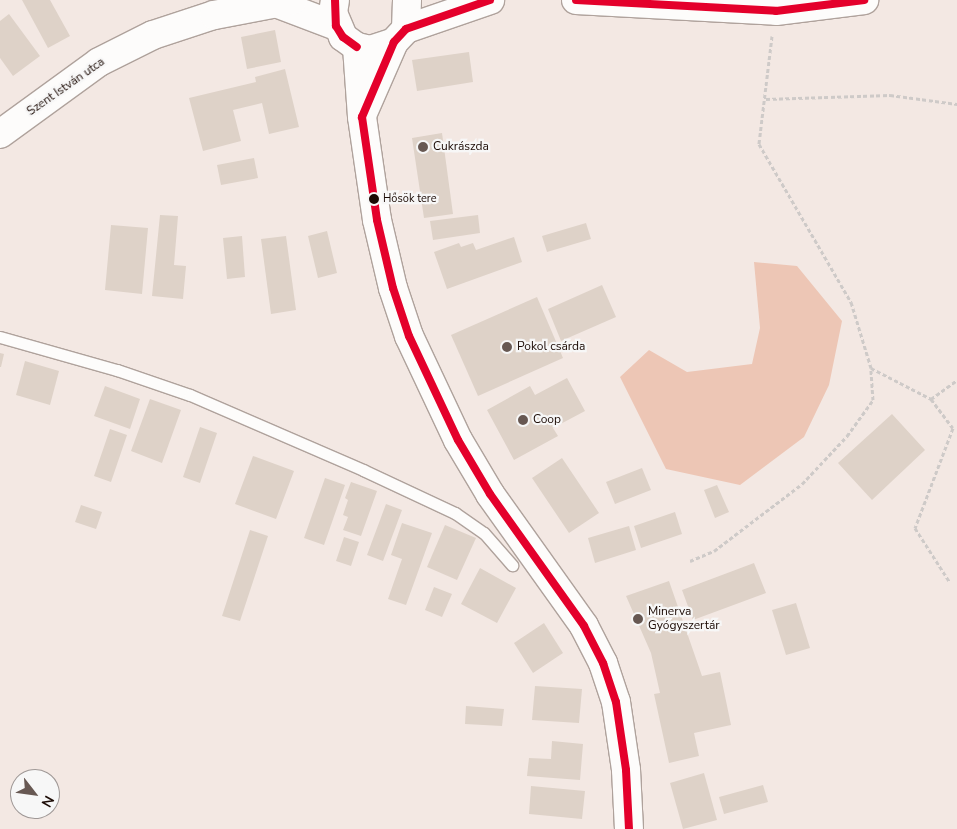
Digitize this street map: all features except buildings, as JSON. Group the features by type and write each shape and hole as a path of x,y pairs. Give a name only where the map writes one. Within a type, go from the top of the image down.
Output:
{"main road":[{"path":"362,117 400,35 407,0"},
{"path":"286,2 336,13 343,37 357,47 383,48 400,35 490,0"},
{"path":"576,0 776,11 864,0"},
{"name":"Szent István utca","path":"0,134 99,62 153,35 214,16 286,2"},
{"path":"357,47 362,117 377,220 393,288 430,383 490,494 584,626 603,663 616,702 626,770 629,829"}],"lane":[{"path":"0,337 117,370 190,395 363,470 455,513 484,533 512,566"}],"path":[{"path":"690,562 714,550 802,484 847,436 873,400 871,368 851,302 759,144 776,11"},
{"path":"766,99 890,95 957,104"},
{"path":"871,368 932,399 953,428 915,528 949,581"},
{"path":"932,399 957,380"}],"shaded area":[{"path":"754,262 797,266 842,321 829,385 804,437 740,485 666,469 620,377 649,350 687,372 752,364 760,328"}],"transit line":[{"path":"335,0 336,26 343,37 357,47"},
{"path":"490,0 406,29 394,42 362,117 377,220 393,288 409,336 458,440 490,494 584,626 603,663 616,702 626,770 629,829"},
{"path":"576,0 776,11 864,0"}],"place":[{"name":"Cukrászda","path":"423,147"},
{"name":"Hősök tere","path":"374,199"},
{"name":"Pokol csárda","path":"507,347"},
{"name":"Coop","path":"523,420"},
{"name":"Minerva Gyógyszertár","path":"638,619"}]}
